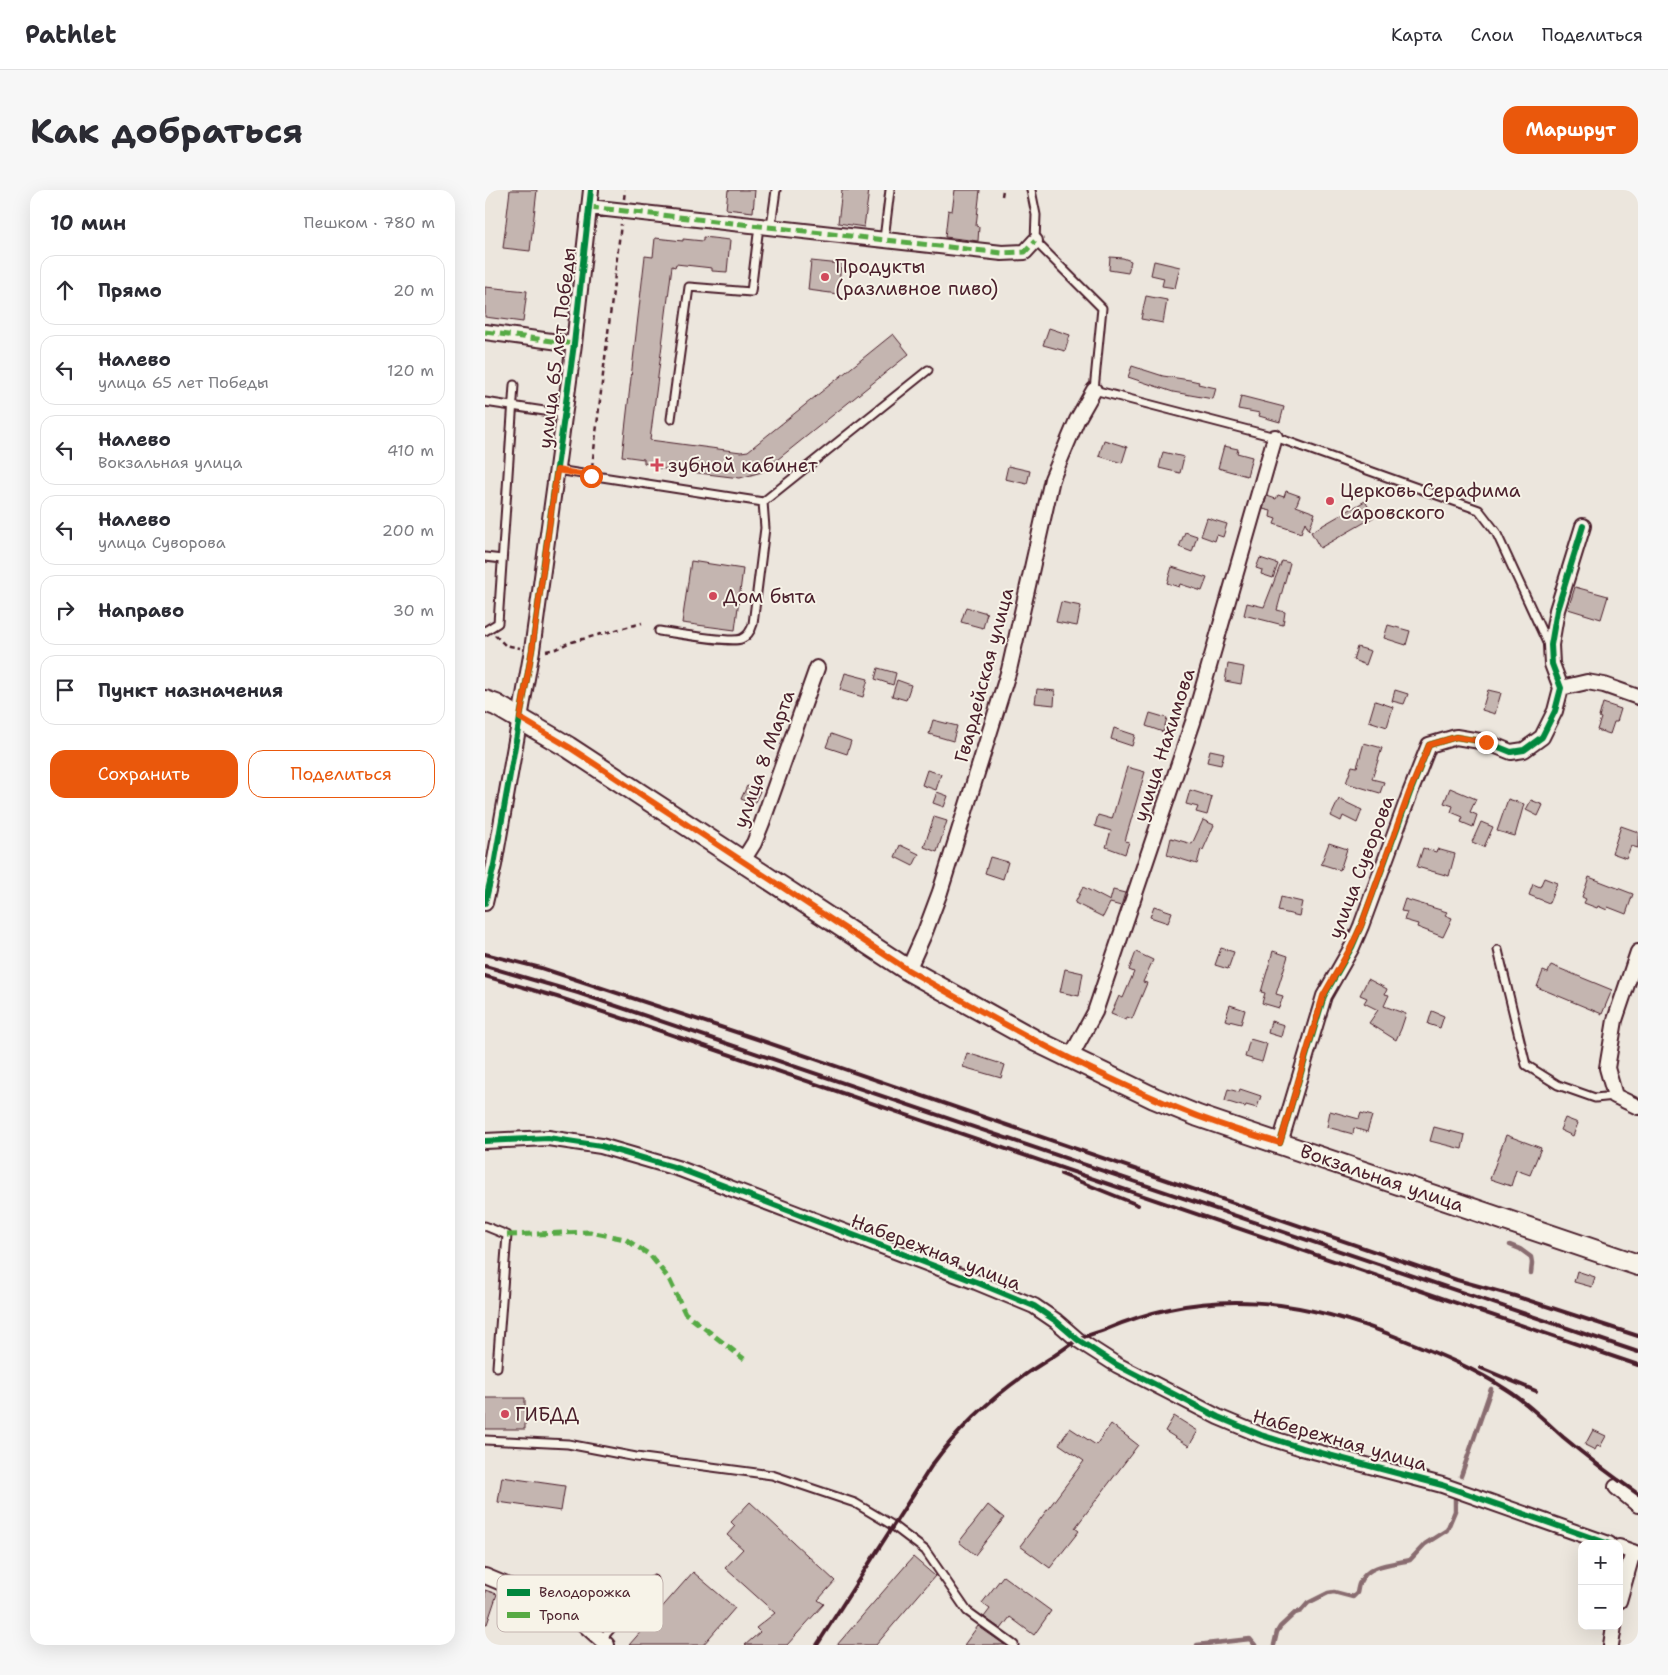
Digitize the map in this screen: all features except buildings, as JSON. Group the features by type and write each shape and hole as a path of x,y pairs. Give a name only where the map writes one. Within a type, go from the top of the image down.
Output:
{"main road":[{"name":"Вокзальная улица","path":"485,701 520,718 569,747 908,970 996,1020 1070,1058 1154,1098 1198,1116 1638,1265"}],"street":[{"name":"улица 65 лет Победы","path":"485,903 494,865 532,650 574,344 591,190"},
{"path":"589,207 1002,253 1025,252 1035,242"},
{"path":"485,332 574,344"},
{"name":"Гвардейская улица","path":"908,970 940,892 1009,670 1052,479 1077,420 1094,390"},
{"name":"улица Нахимова","path":"1070,1058 1095,1012 1193,722 1275,437"},
{"path":"1583,526 1557,610 1551,645 1552,664 1561,688 1587,682 1604,685 1638,697"},
{"name":"улица 8 Марта","path":"742,862 754,843 762,823 817,668"},
{"name":"улица Суворова","path":"1280,1143 1323,996 1361,926 1409,793 1429,745 1456,737 1486,742 1511,752 1524,750 1542,737 1555,711 1561,688"},
{"path":"1638,952 1615,1020 1607,1068 1615,1096 1638,1107"},
{"name":"Набережная улица","path":"485,1141 548,1138 593,1144 680,1169 1034,1306 1056,1321 1077,1340 1117,1365 1218,1417 1261,1435 1302,1448 1442,1485 1598,1540"},
{"path":"1617,1487 1638,1506"},
{"path":"1623,1548 1636,1553 1623,1590"},
{"path":"485,1576 497,1581"},
{"path":"1611,1645 1613,1630"},
{"path":"593,1632 604,1642"}],"lane":[{"path":"671,419 689,287 751,292 765,226 776,190"},
{"path":"884,239 890,190"},
{"path":"1031,190 1036,215 1035,242 1102,308 1094,390 1275,437 1479,510 1497,532 1552,653"},
{"path":"557,470 763,502 928,370"},
{"path":"486,630 498,623 514,385"},
{"path":"485,402 564,414"},
{"path":"659,631 735,641 747,636 753,624 765,528 763,502"},
{"path":"485,557 502,559"},
{"path":"1498,950 1526,1065 1558,1085 1595,1098 1615,1096"},
{"path":"485,1226 507,1236 497,1367"},
{"path":"485,1440 568,1444 636,1457 772,1476 855,1503 892,1525 925,1550 967,1611 1014,1645"},
{"path":"604,1642 612,1632"}],"path":[{"path":"591,476 625,190"},
{"path":"1002,196 1003,190"},
{"path":"486,630 505,645 546,651 568,643 642,623"}],"waterway":[{"path":"1510,1245 1531,1257 1531,1273"},
{"path":"1461,1476 1491,1389"},
{"path":"1274,1645 1280,1627 1295,1613 1301,1611 1308,1603 1334,1592 1353,1597 1357,1593 1358,1586 1364,1576 1375,1568 1410,1560 1425,1544 1447,1530 1455,1511 1455,1499"},
{"path":"1197,1645 1250,1639 1255,1645"}],"railway":[{"path":"485,954 541,968 754,1038 1457,1280 1515,1296 1638,1336"},
{"path":"485,966 578,993 1638,1352"},
{"path":"485,976 646,1026 1638,1365"},
{"path":"1061,1174 1138,1205"},
{"path":"817,1645 932,1465 957,1434 985,1406 1016,1381 1080,1339 1145,1315 1182,1306 1219,1302 1293,1307 1367,1326 1444,1356 1495,1382 1515,1395 1581,1452 1638,1494"},
{"path":"1481,1368 1536,1391"}],"marked path":[{"path":"589,207 1002,253 1025,252 1035,241"},
{"path":"485,332 574,344"},
{"path":"507,1235 590,1232 625,1239 650,1255 669,1279 685,1313 744,1359"}],"cycle path":[{"path":"485,903 494,865 532,650 574,344 591,190"},
{"path":"1280,1143 1324,996 1352,947 1361,926 1429,745 1456,737 1486,742 1511,752 1524,750 1542,737 1555,711 1561,688 1552,664 1551,645 1557,610 1583,526"},
{"path":"485,1141 548,1138 601,1146 680,1169 1034,1306 1056,1321 1078,1340 1117,1365 1218,1417 1261,1435 1302,1448 1442,1485 1598,1540"}],"place":[{"name":"Продукты (разливное пиво)","path":"825,277"},
{"name":"зубной кабинет","path":"657,465"},
{"name":"Церковь Серафима Саровского","path":"1330,501"},
{"name":"Дом быта","path":"713,596"},
{"name":"ГИБДД","path":"505,1414"}],"route":[{"path":"591,476 557,470 532,650 520,718 569,747 908,970 949,994 1036,1041 1154,1098 1198,1116 1280,1143 1323,996 1361,926 1409,793 1429,745 1456,737 1486,742"}]}
